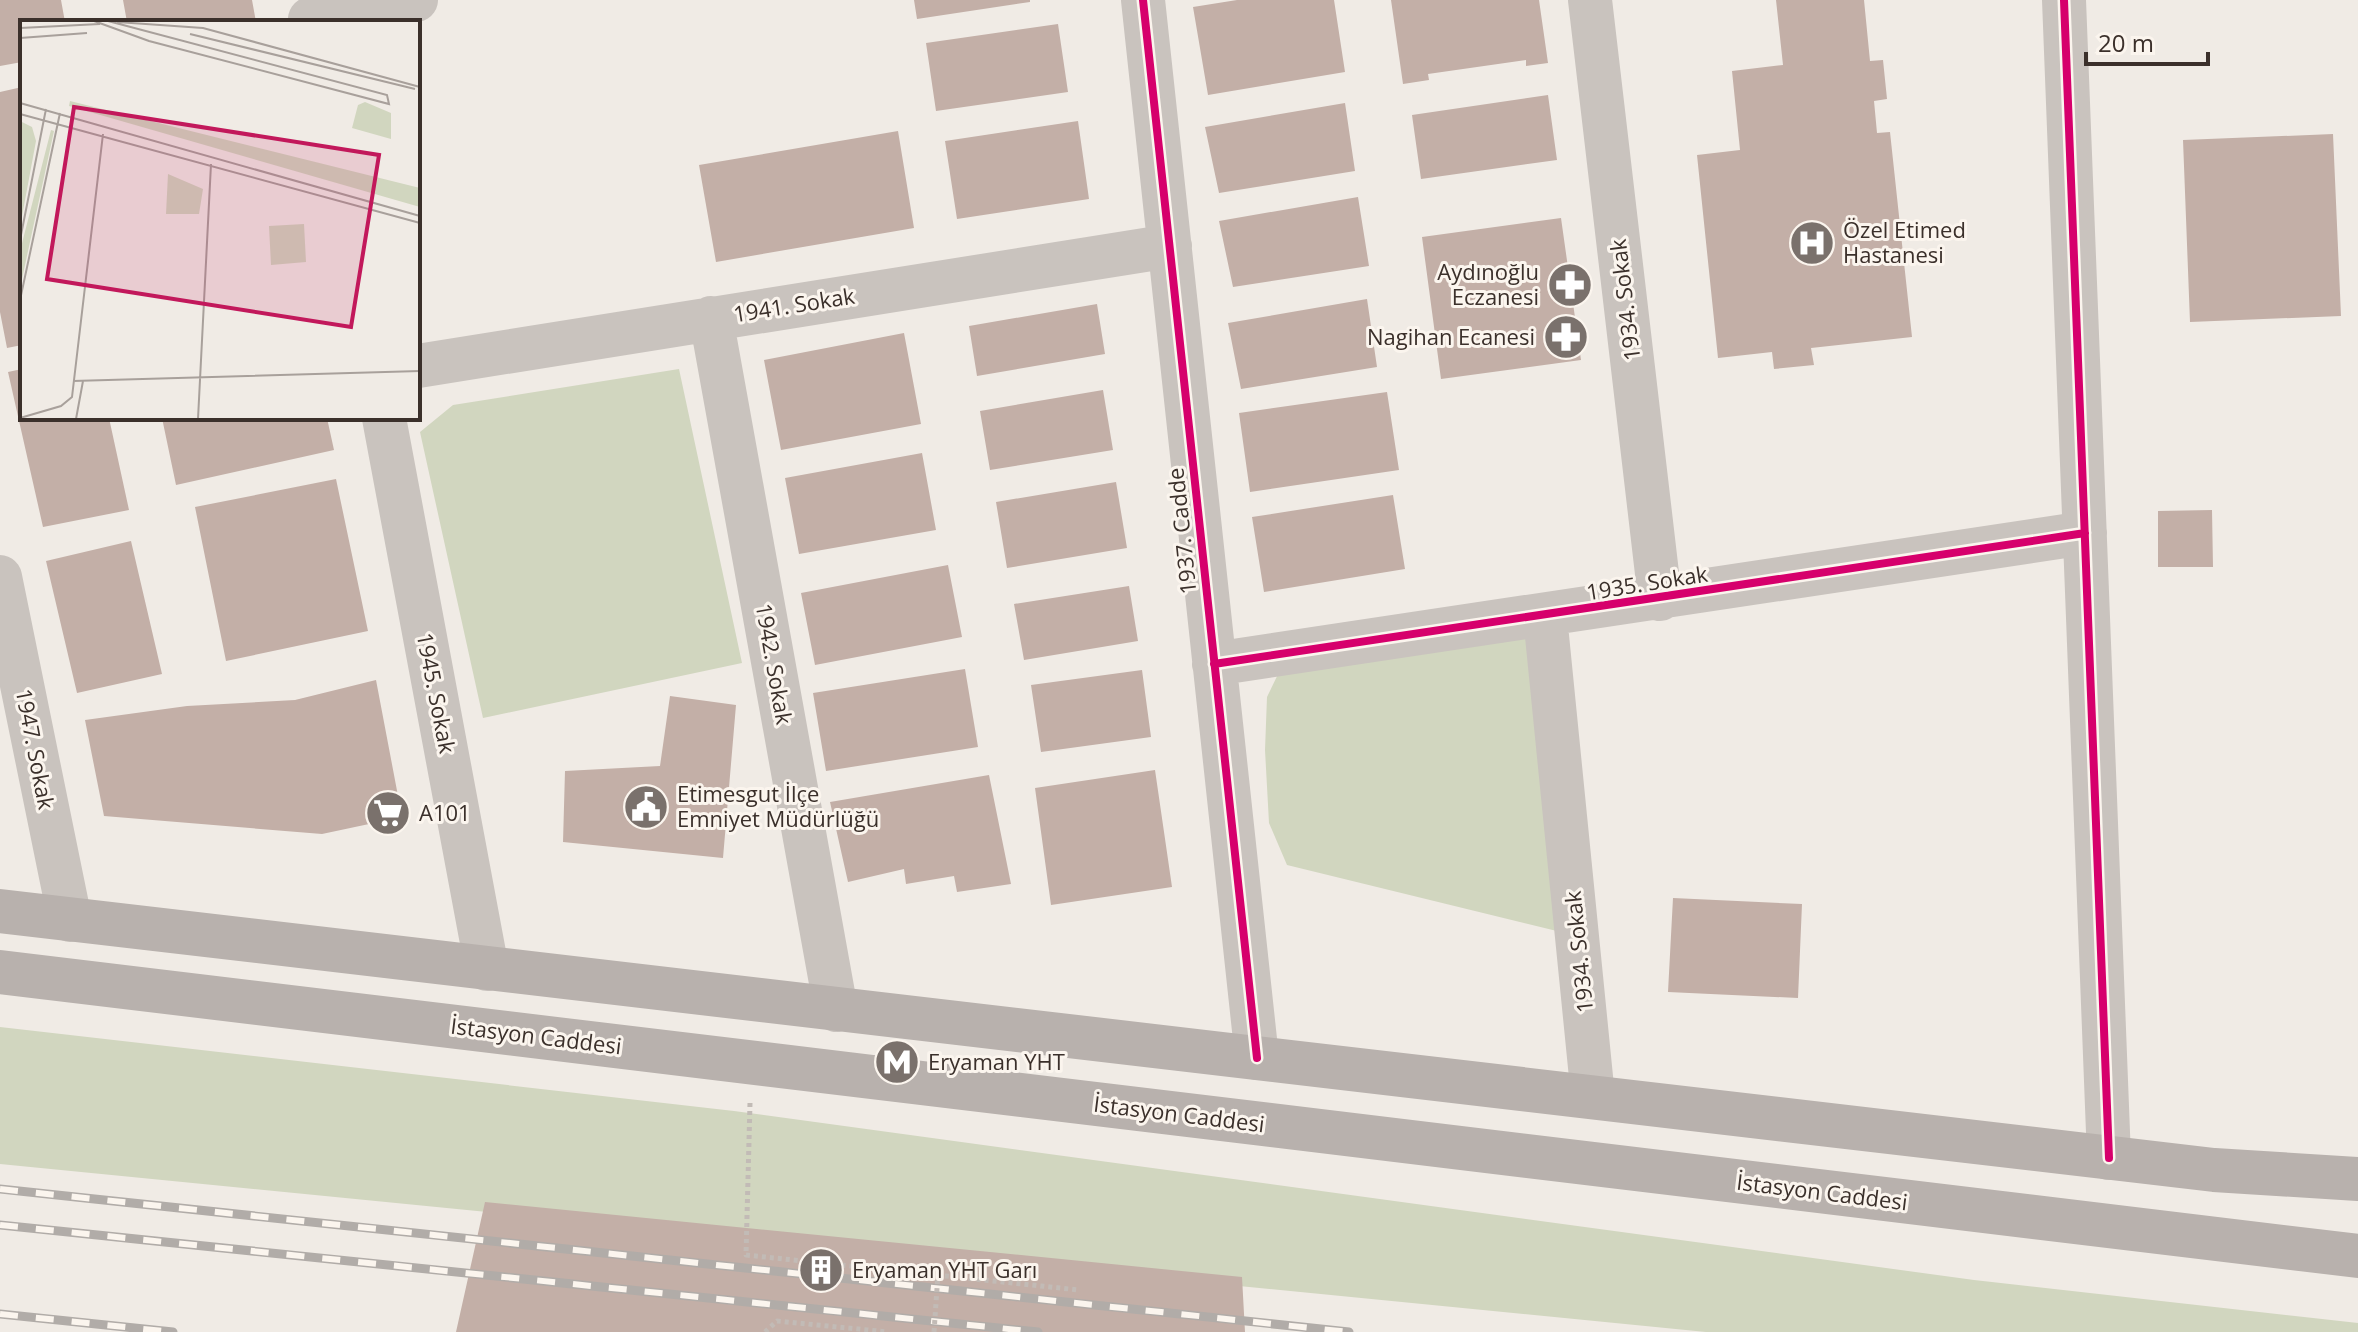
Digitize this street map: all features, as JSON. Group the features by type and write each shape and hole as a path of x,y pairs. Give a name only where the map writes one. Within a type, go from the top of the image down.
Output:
{"main road":[{"path":"0,911 2214,1170 2358,1179"},
{"name":"İstasyon Caddesi","path":"0,972 2358,1256"}],"street":[{"path":"309,14 416,0"},
{"name":"1937. Cadde","path":"1143,0 1257,1058"},
{"name":"1934. Sokak","path":"1590,0 1660,599"},
{"path":"2064,0 2109,1158"},
{"name":"1941. Sokak","path":"420,366 1170,246"},
{"name":"1942. Sokak","path":"711,318 836,1010"},
{"name":"1945. Sokak","path":"384,420 487,969"},
{"name":"1935. Sokak","path":"1214,664 2085,533"},
{"name":"1947. Sokak","path":"0,577 70,920"},
{"name":"1934. Sokak","path":"1545,616 1593,1097"}],"path":[{"path":"751,1062 746,1255 1079,1290"},
{"path":"934,1332 938,1274"},
{"path":"765,1332 777,1321 888,1332"}],"green space":[{"path":"679,369 742,663 483,718 420,432 453,405"},
{"path":"1535,632 1565,933 1287,865 1269,823 1265,750 1267,697 1281,668"},
{"path":"0,1027 734,1111 1974,1280 2358,1323 2358,1332 1706,1332 0,1164"}],"building":[{"path":"0,0 61,0 65,20 20,20 20,62 0,66"},
{"path":"123,0 252,0 256,20 127,20"},
{"path":"914,0 1030,0 1030,2 917,19"},
{"path":"1237,0 1334,0 1345,72 1208,95 1193,7"},
{"path":"1391,0 1539,0 1548,63 1526,66 1526,60 1428,74 1429,80 1403,84"},
{"path":"1776,0 1864,0 1870,61 1883,60 1887,99 1874,101 1877,133 1890,132 1912,337 1811,348 1814,365 1774,369 1772,352 1718,358 1697,155 1740,150 1732,71 1783,65"},
{"path":"1058,24 1068,92 936,111 926,43"},
{"path":"20,87 20,345 7,348 0,312 0,92"},
{"path":"1548,95 1557,160 1421,179 1412,115"},
{"path":"1345,103 1355,171 1219,193 1205,127"},
{"path":"1078,121 1089,199 957,219 945,141"},
{"path":"898,131 914,228 716,262 699,165"},
{"path":"2333,134 2341,316 2190,322 2183,140"},
{"path":"1358,197 1369,266 1233,287 1219,221"},
{"path":"1561,218 1581,360 1441,379 1422,237"},
{"path":"1367,299 1377,367 1241,389 1228,323"},
{"path":"1097,304 1105,354 977,376 969,326"},
{"path":"904,333 921,424 781,450 764,360"},
{"path":"20,369 20,420 109,420 129,510 43,527 8,372"},
{"path":"1103,390 1113,450 990,470 980,411"},
{"path":"1387,392 1399,470 1250,492 1239,413"},
{"path":"162,420 327,420 334,450 176,485"},
{"path":"922,453 936,530 799,554 785,478"},
{"path":"336,479 368,631 226,661 195,507"},
{"path":"1116,482 1127,548 1007,568 996,502"},
{"path":"1393,495 1405,569 1264,592 1252,517"},
{"path":"2212,510 2213,567 2158,567 2158,511"},
{"path":"131,541 162,674 77,693 46,561"},
{"path":"948,565 962,637 815,665 801,593"},
{"path":"1129,586 1138,641 1024,660 1014,604"},
{"path":"965,669 978,747 826,771 813,693"},
{"path":"1142,670 1151,737 1041,752 1031,685"},
{"path":"376,680 402,817 322,834 104,816 85,720 187,706 295,700"},
{"name":"Etimesgut İlçe Emniyet Müdürlüğü","path":"670,696 736,705 723,858 563,842 565,771 660,766"},
{"path":"1155,770 1172,887 1051,905 1035,788"},
{"path":"989,775 1011,884 957,892 954,876 906,884 904,869 848,882 830,802"},
{"path":"1673,898 1802,904 1798,998 1668,992"},
{"name":"Eryaman YHT Garı","path":"485,1202 1242,1277 1245,1332 456,1332"}],"railway":[{"path":"0,1189 1349,1332"},
{"path":"0,1225 1038,1332"},
{"path":"0,1314 173,1332"}],"cycle path":[{"path":"1143,0 1257,1058"},
{"path":"2064,0 2109,1158"},
{"path":"1214,664 2085,533"}],"place":[{"name":"Özel Etimed Hastanesi","path":"1812,243"},
{"name":"Aydınoğlu Eczanesi","path":"1570,285"},
{"name":"Nagihan Ecanesi","path":"1566,337"},
{"name":"Etimesgut İlçe Emniyet Müdürlüğü","path":"646,807"},
{"name":"A101","path":"388,813"},
{"name":"Eryaman YHT","path":"897,1062"},
{"name":"Eryaman YHT Garı","path":"821,1270"}]}
